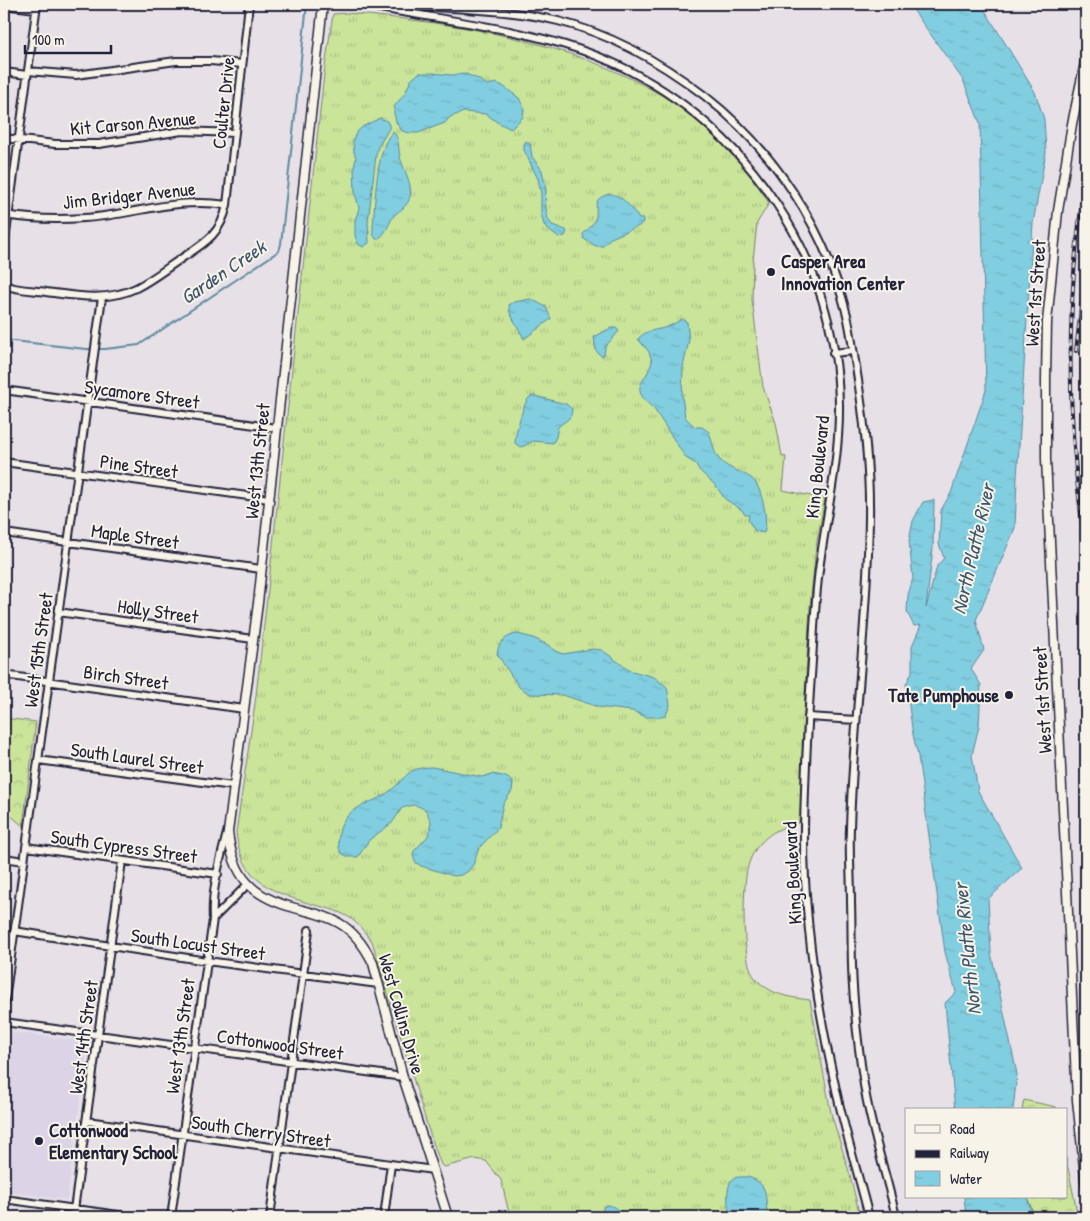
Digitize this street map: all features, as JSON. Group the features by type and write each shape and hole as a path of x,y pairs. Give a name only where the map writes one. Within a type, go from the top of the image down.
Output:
{"main road":[{"name":"West 13th Street","path":"228,832 253,639 324,4"},
{"name":"West 1st Street","path":"1086,58 1072,124 1058,211 1047,322 1046,459 1077,1100 1086,1187"},
{"name":"West Collins Drive","path":"228,832 234,863 248,884 261,895 276,903 325,916 341,923 354,934 366,949 373,963 403,1076 448,1217"}],"street":[{"name":"Coulter Drive","path":"4,285 82,297 102,297 138,287 210,239 220,227 227,205 249,4"},
{"name":"King Boulevard","path":"360,4 490,28 564,45 618,65 673,96 724,139 748,164 784,214 814,276 828,324 837,378 838,430 835,466 819,572 808,717 804,839 806,895 816,989 835,1087 869,1217"},
{"path":"392,4 490,12 557,21 612,40 679,77 724,112 772,162 790,188 822,243 837,282 847,317 860,393 867,452 870,514 850,830 852,984 864,1087 896,1217"},
{"path":"4,5 37,6 19,140 6,215 4,248"},
{"path":"4,72 76,75 176,61 211,61 242,64"},
{"name":"Kit Carson Avenue","path":"4,138 55,144 99,144 182,131 235,133"},
{"name":"Jim Bridger Avenue","path":"6,215 44,219 84,218 175,203 199,202 227,205"},
{"name":"West 15th Street","path":"4,1007 102,297"},
{"path":"833,353 853,351"},
{"name":"Sycamore Street","path":"4,390 277,428"},
{"name":"Pine Street","path":"4,462 269,498"},
{"name":"Maple Street","path":"4,532 261,569"},
{"name":"Holly Street","path":"58,612 253,639"},
{"name":"Birch Street","path":"4,675 244,709"},
{"path":"808,717 856,720"},
{"name":"South Laurel Street","path":"38,760 233,786"},
{"name":"West 13th Street","path":"172,1217 218,874 228,832"},
{"name":"South Cypress Street","path":"26,847 218,874"},
{"path":"4,858 24,861"},
{"name":"West 14th Street","path":"73,1217 122,861"},
{"path":"213,919 248,884"},
{"path":"270,1217 309,930"},
{"name":"South Locust Street","path":"4,936 14,934 378,984"},
{"name":"Cottonwood Street","path":"4,1022 403,1076"},
{"name":"South Cherry Street","path":"86,1121 432,1170"},
{"path":"384,1217 391,1164"},
{"path":"4,1199 133,1217"}],"shaded area":[{"name":"Cottonwood Elementary School","path":"12,1032 88,1042 67,1200 4,1191 4,1092"}],"green space":[{"path":"346,13 428,22 510,37 550,47 626,76 674,103 705,128 747,170 769,203 757,223 753,261 752,300 763,387 776,423 782,456 786,457 783,490 825,499 816,547 810,607 800,821 769,835 758,846 751,857 747,870 745,893 745,942 750,970 761,984 773,992 810,1000 831,1113 850,1175 860,1217 510,1217 501,1180 486,1161 475,1159 444,1167 441,1165 428,1128 372,941 359,925 345,915 286,896 262,883 245,863 239,850 236,833 255,704 324,74 333,14"},
{"path":"4,718 36,722 23,826 4,810"},
{"path":"1024,1100 1056,1108 1022,1108"},
{"path":"1068,1168 1078,1217 1035,1217 1027,1198 1068,1198"}],"water":[{"name":"North Platte River","path":"909,4 981,4 1035,92 1044,119 1046,152 1033,223 1015,528 976,620 984,650 971,669 981,685 979,726 972,755 978,791 1022,868 988,899 991,953 1017,1074 1013,1108 955,1108 945,1003 956,992 945,952 918,756 906,684 912,672 912,646 921,625 914,626 907,612 908,595 913,578 909,541 913,521 923,502 934,500 933,548 926,608 937,566 944,558 939,544 941,510 951,493 986,390 980,123 963,80"},
{"path":"419,73 466,74 487,85 496,83 519,98 524,109 523,117 511,129 486,114 464,112 450,117 445,123 418,133 402,131 396,122 394,107 405,93 411,80"},
{"path":"380,118 387,121 390,127 378,147 376,155 368,222 369,243 363,247 358,244 355,236 355,221 359,208 355,193 354,168 356,158 353,140 356,133 362,127"},
{"path":"393,132 398,140 400,157 409,182 410,195 403,208 394,215 383,235 376,239 373,234 373,227 377,176 387,139"},
{"path":"526,141 530,144 532,157 542,170 546,190 545,204 548,219 552,225 566,230 565,236 559,237 544,225 538,179 524,150"},
{"path":"609,194 623,199 639,219 643,219 643,222 639,226 611,238 603,246 596,246 584,239 583,234 596,217 598,200"},
{"path":"531,299 546,307 551,319 524,339 510,313 509,305 514,302"},
{"path":"682,319 687,322 689,340 683,367 682,397 685,417 695,427 702,427 709,432 715,451 721,461 755,482 764,504 766,521 764,533 755,531 748,520 749,515 745,515 742,510 725,499 715,485 699,470 696,464 686,458 654,409 641,395 641,385 650,369 652,361 649,352 638,339 648,332 667,327"},
{"path":"611,328 616,328 619,331 605,347 604,355 601,356 596,351 594,337"},
{"path":"531,396 566,404 572,409 572,413 558,427 553,443 533,441 520,447 515,443 516,433 528,399"},
{"path":"518,634 533,638 563,654 592,649 602,650 629,670 654,677 667,687 670,705 666,715 662,717 646,717 632,711 598,707 563,695 530,694 519,687 497,654 499,646 504,640"},
{"path":"432,767 482,777 492,774 503,776 513,783 512,791 503,804 498,828 479,848 473,865 467,872 454,876 421,866 415,862 414,851 428,836 431,822 426,810 413,805 402,808 392,823 369,840 358,857 349,857 341,853 338,844 339,834 342,824 352,811 383,796 412,771"},
{"path":"748,1177 755,1180 763,1188 768,1217 730,1217 728,1188 735,1178"},
{"path":"964,1198 1027,1198 1033,1217 966,1217"},
{"path":"609,1205 627,1217 600,1217 604,1206"}],"waterway":[{"name":"Garden Creek","path":"4,340 86,349 139,345 279,251 307,4"}],"railway":[{"path":"1086,176 1074,269 1071,316 1072,409 1079,502 1086,548"},
{"path":"1076,351 1086,266"}],"place":[{"name":"Casper Area Innovation Center","path":"771,272"},
{"name":"Tate Pumphouse","path":"1009,695"},
{"name":"Cottonwood Elementary School","path":"39,1141"}]}
